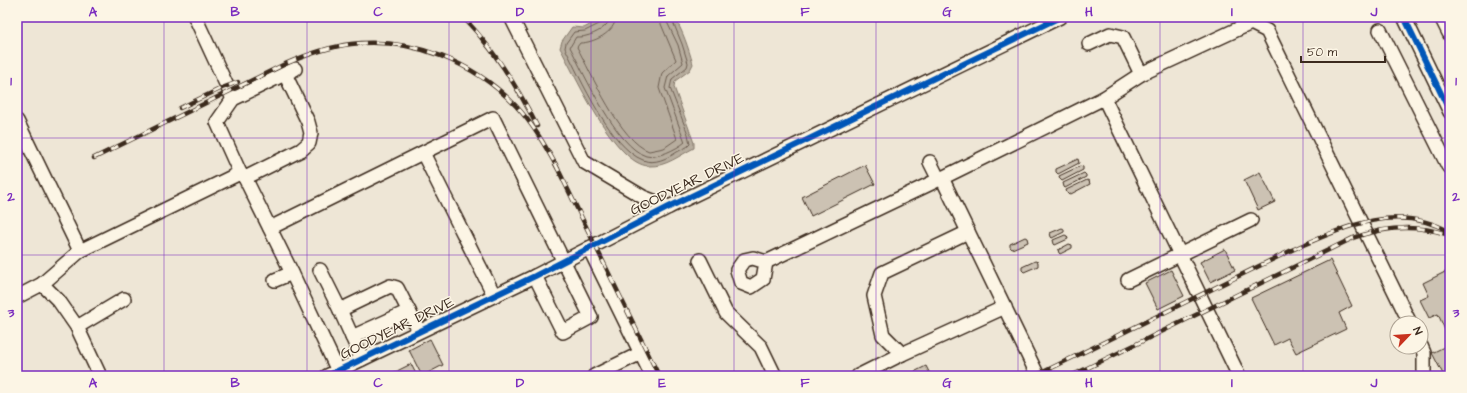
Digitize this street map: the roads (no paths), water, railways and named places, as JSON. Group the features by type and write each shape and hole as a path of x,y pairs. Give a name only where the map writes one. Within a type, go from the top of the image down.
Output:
{"street":[{"path":"196,17 233,99"},
{"path":"511,17 584,162 643,196 670,208"},
{"name":"GOODYEAR DRIVE","path":"333,373 535,276 670,208 1060,17"},
{"path":"1404,17 1450,112"},
{"path":"1444,18 1450,35"},
{"path":"766,262 942,178 1104,98 1141,74 1250,23 1267,31 1406,315"},
{"path":"1380,30 1449,167"},
{"path":"1089,44 1110,34 1123,37 1141,74"},
{"path":"17,297 42,284 80,251 243,176 301,150 309,143 311,134 290,71 233,99 216,122 243,176 270,228 292,273 333,373"},
{"path":"1104,98 1239,376"},
{"path":"270,228 492,118 591,317 563,332 535,276"},
{"path":"17,121 80,251"},
{"path":"423,153 494,295"},
{"path":"930,162 936,176 942,178 1038,376"},
{"path":"1128,280 1251,220"},
{"path":"902,354 883,335 874,296 882,273 968,232"},
{"path":"589,248 652,376"},
{"path":"700,260 726,314 761,348 775,376"},
{"path":"320,270 362,359"},
{"path":"275,280 292,273"},
{"path":"42,284 59,301 77,327 100,376"},
{"path":"340,310 390,286 397,288 419,331"},
{"path":"77,327 124,299"},
{"path":"858,376 902,354 1005,307"},
{"path":"352,338 409,310"},
{"path":"594,376 641,353"},
{"path":"1424,355 1424,376"}],"water":[{"path":"604,17 674,17 683,34 693,64 690,70 675,81 674,87 694,143 694,148 667,163 649,166 636,162 623,151 597,117 560,48 562,41 572,27 584,28"}],"railway":[{"path":"463,17 485,42 504,68 537,126"},
{"path":"94,158 285,64 334,47 351,44 374,43 419,49 441,56 461,65 481,77 499,90 528,120 549,152 558,169"},
{"path":"180,108 238,82"},
{"path":"555,163 659,376"},
{"path":"1035,376 1294,249 1351,226 1391,218 1410,219 1430,223 1450,232"},
{"path":"1071,376 1353,238 1376,231 1399,228 1422,229 1446,234"}]}
